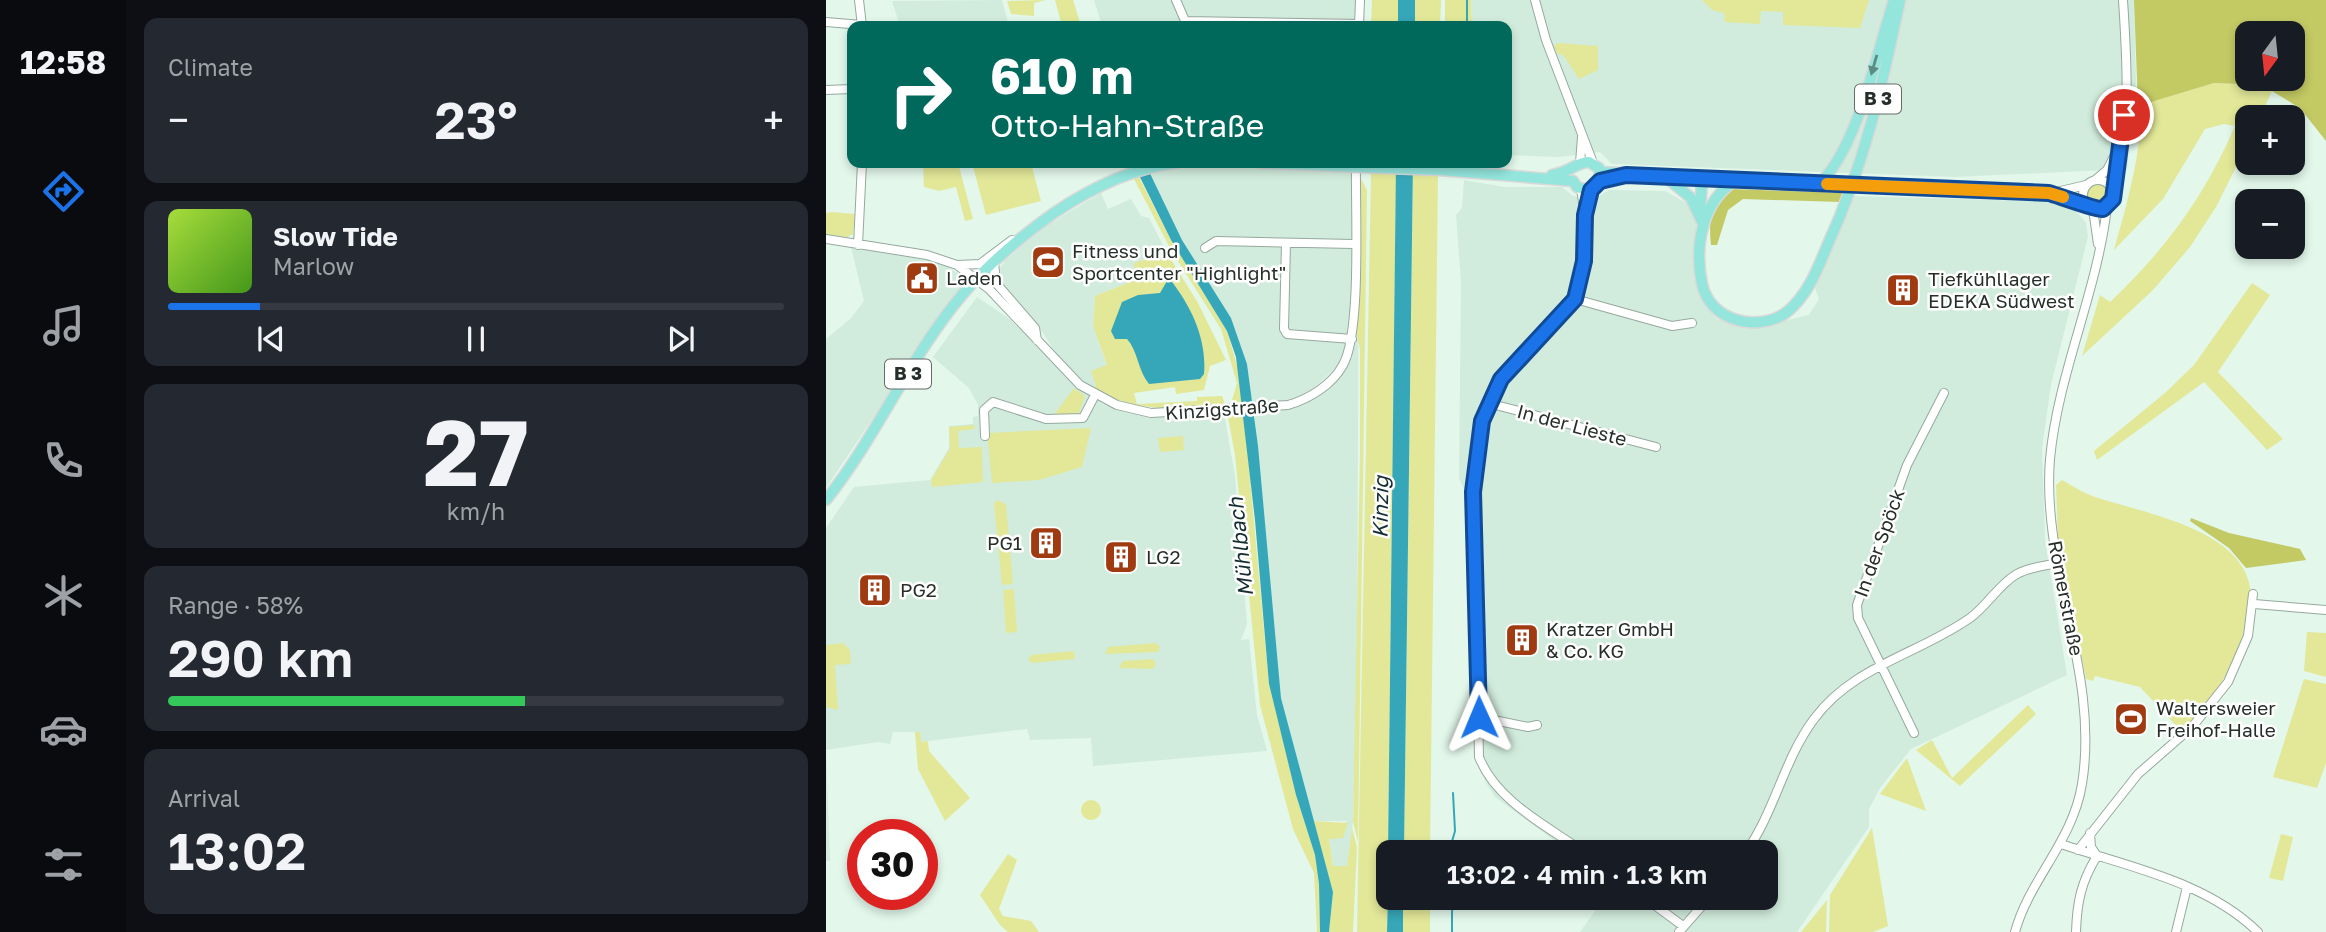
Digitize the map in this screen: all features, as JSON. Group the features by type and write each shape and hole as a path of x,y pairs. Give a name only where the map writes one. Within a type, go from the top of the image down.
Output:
{"main road":[{"name":"B 3","path":"1819,184 1833,170 1853,127 1894,0"},
{"name":"B 3","path":"1702,179 1701,276 1707,298 1719,312 1741,322 1760,322 1786,313 1800,299 1834,230 1864,156 1900,0"},
{"name":"B 3","path":"826,500 921,353 977,279 1022,236 1071,202 1124,175 1149,168"},
{"path":"1388,168 1579,179 1598,172 1819,184"},
{"path":"1579,179 1598,172"},
{"path":"1667,177 1691,198 1701,219"},
{"name":"B 3","path":"1701,219 1713,199 1736,180"}],"street":[{"path":"859,0 862,21"},
{"path":"1177,0 1186,21"},
{"path":"1359,21 1360,0"},
{"path":"1535,0 1598,172"},
{"path":"1819,184 2049,193 2085,203 2093,209 2107,207 2113,199 2112,189 2123,137 2126,56 2123,0"},
{"path":"826,22 847,24"},
{"path":"826,90 847,89"},
{"path":"1568,840 1492,784 1479,757 1473,492 1482,421 1488,403 1501,379 1575,299 1584,261 1585,215 1579,179 1582,134"},
{"path":"2049,193 2086,185 2095,180 2111,164 2123,137"},
{"path":"858,245 862,168"},
{"name":"Kinzigstraße","path":"826,239 927,255 957,265 977,279 1071,377 1095,395 1117,405 1151,413 1239,410 1288,405 1314,394 1343,366 1352,339 1356,168"},
{"path":"2095,180 2105,181 2112,189"},
{"path":"2085,203 2083,193 2086,185"},
{"name":"Römerstraße","path":"2015,932 2026,905 2061,844 2080,794 2087,737 2081,680 2051,516 2050,461 2059,402 2099,254 2107,207"},
{"name":"Römerstraße","path":"2093,209 2099,254"},
{"path":"957,265 980,264 1000,247 1022,236"},
{"path":"1205,248 1216,241 1354,244"},
{"path":"1286,243 1284,329 1287,334 1352,339"},
{"path":"994,262 996,283 1035,328 1037,340"},
{"path":"1575,299 1672,326 1692,323"},
{"name":"In der Spöck","path":"1914,733 1858,618 1857,597 1907,466 1944,393"},
{"path":"985,436 984,410 993,402 1028,416 1064,421 1083,418 1095,395"},
{"name":"In der Lieste","path":"1488,403 1656,447"},
{"path":"1754,840 1764,826 1794,753 1814,718 1842,689 1880,665 1973,616 2016,574 2058,563"},
{"path":"2078,850 2138,774 2193,726 2228,682 2244,650 2254,604 2253,594"},
{"path":"2254,604 2326,610"},
{"path":"1479,717 1528,727 1537,725"},
{"path":"2091,833 2091,847 2097,856"},
{"path":"2061,844 2187,887 2231,907 2258,932"},
{"path":"2076,932 2082,878 2097,856"},
{"path":"2176,932 2187,887"},
{"path":"1659,910 1681,929 1698,910"}],"shaded area":[{"path":"1002,0 1008,21 898,21 892,1"},
{"path":"1094,0 1362,0 1362,21 1100,21"},
{"path":"1471,0 2134,0 2136,80 2127,169 1955,177 1612,164 1600,152 1559,157 1512,155 1512,21 1472,21"},
{"path":"1147,168 1359,168 1357,689 1353,821 1347,867 1333,866 1329,839 1347,821 1313,821 1281,698 1254,412 1280,410 1318,397 1345,368 1336,367 1308,394 1285,402 1252,403 1247,364 1231,318 1182,240"},
{"path":"1464,180 1504,187 1562,187 1573,196 1594,199 1609,190 1665,191 1692,206 1696,213 1696,279 1707,307 1716,318 1727,323 1754,328 1809,315 1819,299 1815,288 1854,196 2059,202 2072,206 2086,223 2088,237 2051,385 2042,448 2045,540 2067,675 1911,749 1880,788 1869,809 1869,827 1797,932 1580,932 1596,910 1778,910 1778,840 1554,840 1495,797 1485,781 1475,749 1469,510 1467,494 1459,479 1461,282 1456,215 1462,208"},
{"path":"1101,193 1108,209 1131,199 1141,216 1149,218 1167,253 1134,263 1135,280 1095,296 1093,326 1107,366 1096,386 1091,388 1058,357 1043,333 998,283 998,271 1006,259 1046,226"},
{"path":"851,247 942,263 966,279 826,488 826,339 851,318 864,301"},
{"path":"977,297 1011,320 1072,384 1103,404 1128,413 1156,417 1224,413 1235,476 1247,624 1241,640 1249,639 1257,715 1267,751 1093,766 1091,738 1030,740 1027,729 920,742 919,732 893,732 890,744 878,742 826,750 826,528 854,487 930,480 949,448 949,426 973,424 973,417 978,416 978,405 969,388 933,357"},
{"path":"826,750 830,861 826,861"}],"green space":[{"path":"1046,0 1034,3 1034,16 1011,14 1007,1"},
{"path":"1055,0 1073,0 1079,21 1061,21"},
{"path":"1372,0 1398,0 1398,21 1371,21"},
{"path":"1415,0 1441,0 1440,21 1415,21"},
{"path":"1445,0 1471,0 1472,21 1445,21"},
{"path":"1702,0 1869,0 1860,28 1783,25 1783,12 1761,11 1760,24 1725,22 1724,13 1712,10"},
{"path":"2134,0 2326,0 2326,141 2305,114 2305,105 2295,105 2272,91 2305,91 2305,21 2235,21 2235,84 2214,83 2138,106"},
{"path":"1558,43 1598,46 1598,70 1579,79 1564,56 1557,53 1554,46"},
{"path":"2214,83 2235,84 2235,91 2272,91 2266,105 2235,105 2235,126 2224,124 2205,129 2163,199 2114,250 2137,157 2140,120 2138,106"},
{"path":"2235,126 2235,169 2216,207 2190,247 2153,290 2082,356 2100,295 2110,302 2149,262 2197,199"},
{"path":"923,168 959,168 973,219 965,221 956,187 939,191 924,187"},
{"path":"973,168 1032,168 1041,201 986,215"},
{"path":"1358,173 1367,190 1358,842 1353,822 1360,454 1360,349 1356,331"},
{"path":"1371,173 1396,174 1388,840 1376,840 1376,910 1387,910 1387,932 1357,932"},
{"path":"1413,175 1438,175 1430,840 1404,840"},
{"path":"1139,177 1171,240 1227,331 1239,372 1242,405 1233,406 1237,383 1221,329 1171,250 1134,179"},
{"path":"2099,182 2107,186 2111,194 2107,202 2099,206 2091,202 2087,194 2091,186"},
{"path":"1731,189 1846,193 1841,202 1743,199 1728,210 1717,245 1711,245 1710,227 1713,214"},
{"path":"826,213 855,214 853,234 847,237 826,234"},
{"path":"1167,253 1198,303 1226,360 1210,366 1204,390 1176,394 1175,387 1134,393 1137,404 1197,401 1197,397 1222,396 1226,407 1140,406 1091,388 1096,386 1091,371 1107,365 1093,326 1095,296 1135,280 1134,263"},
{"path":"2252,283 2270,295 2218,372 2283,439 2267,450 2204,382 2097,460 2094,451 2165,393 2194,365"},
{"path":"1074,388 1085,396 1079,413 1054,415"},
{"path":"1231,414 1244,414 1269,684 1296,795 1315,855 1319,884 1320,932 1317,932 1314,873 1293,829 1260,705 1235,455 1228,417"},
{"path":"974,425 975,429 958,431 959,448 982,447 983,482 932,487 931,480 950,448 949,427"},
{"path":"1091,428 1082,467 1039,480 992,483 987,433"},
{"path":"1183,436 1184,450 1160,452 1158,438"},
{"path":"2062,480 2091,495 2191,528 2214,540 2233,555 2246,574 2251,597 2236,654 2213,695 2181,731 2140,687 2095,676 2093,681 2086,679 2058,538 2056,485"},
{"path":"997,500 1006,504 1013,584 1002,585 994,504"},
{"path":"2191,518 2229,533 2300,549 2306,560 2246,568 2229,548 2190,521"},
{"path":"1014,589 1017,632 1006,633 1003,590"},
{"path":"2307,632 2326,633 2326,677 2304,671"},
{"path":"843,643 850,650 851,664 835,665 838,710 826,707 826,645"},
{"path":"1156,643 1160,647 1158,652 1105,654 1108,647"},
{"path":"1074,651 1075,659 1032,663 1028,660 1031,655"},
{"path":"1153,659 1156,664 1153,669 1119,668 1123,661"},
{"path":"2304,679 2326,684 2326,763 2317,788 2273,777"},
{"path":"2028,705 2036,714 1960,786 1916,750 1932,740 1952,778"},
{"path":"915,732 920,732 921,742 928,741 929,751 970,798 945,821 918,769"},
{"path":"1907,758 1926,811 1880,794"},
{"path":"1091,800 1098,803 1101,810 1098,817 1091,820 1084,817 1081,810 1084,803"},
{"path":"1313,821 1348,823 1343,838 1329,839 1333,866 1347,866 1352,828 1357,847 1353,932 1329,932 1333,892"},
{"path":"1872,828 1888,926 1873,932 1829,932 1830,895"},
{"path":"2281,834 2293,837 2283,881 2269,878"},
{"path":"1008,854 1017,860 999,909 1003,916 1031,921 1039,932 1008,932 1000,925 980,895"},
{"path":"1827,900 1826,932 1801,932"},
{"path":"1403,910 1430,910 1430,932 1403,932"}],"water":[{"path":"1398,0 1415,0 1415,21 1398,21"},
{"path":"1135,168 1147,168 1182,240 1231,318 1247,364 1258,446 1281,698 1333,892 1329,932 1320,932 1319,884 1315,855 1296,795 1269,684 1255,520 1236,357 1227,331 1171,240"},
{"path":"1396,168 1413,168 1404,840 1388,840"},
{"path":"1167,281 1172,282 1179,292 1197,325 1203,349 1204,374 1200,379 1149,384 1131,344 1127,339 1115,339 1111,331 1122,302 1138,295 1160,293"},
{"path":"1388,910 1403,910 1403,932 1387,932"}],"waterway":[{"path":"1467,0 1467,21"},
{"path":"1452,840 1455,831 1453,793"},
{"path":"1452,910 1452,932"}],"slow traffic":[{"path":"1827,184 2049,193 2063,197"}],"place":[{"name":"Fitness und Sportcenter \"Highlight\"","path":"1048,262"},
{"name":"Laden","path":"922,278"},
{"name":"Tiefkühllager EDEKA Südwest","path":"1903,290"},
{"name":"PG1","path":"1046,543"},
{"name":"LG2","path":"1121,557"},
{"name":"PG2","path":"875,590"},
{"name":"Kratzer GmbH & Co. KG","path":"1522,640"},
{"name":"Waltersweier Freihof-Halle","path":"2131,719"}],"route":[{"path":"1479,717 1473,492 1482,421 1494,388 1548,332 1575,299 1584,261 1585,215 1591,190 1600,181 1626,175 2049,193 2077,200 2098,210 2107,207 2113,199 2112,189 2123,137 2124,115"}],"water label":[{"name":"Kinzig","path":"1381,507"},
{"name":"Mühlbach","path":"1241,547"}]}
